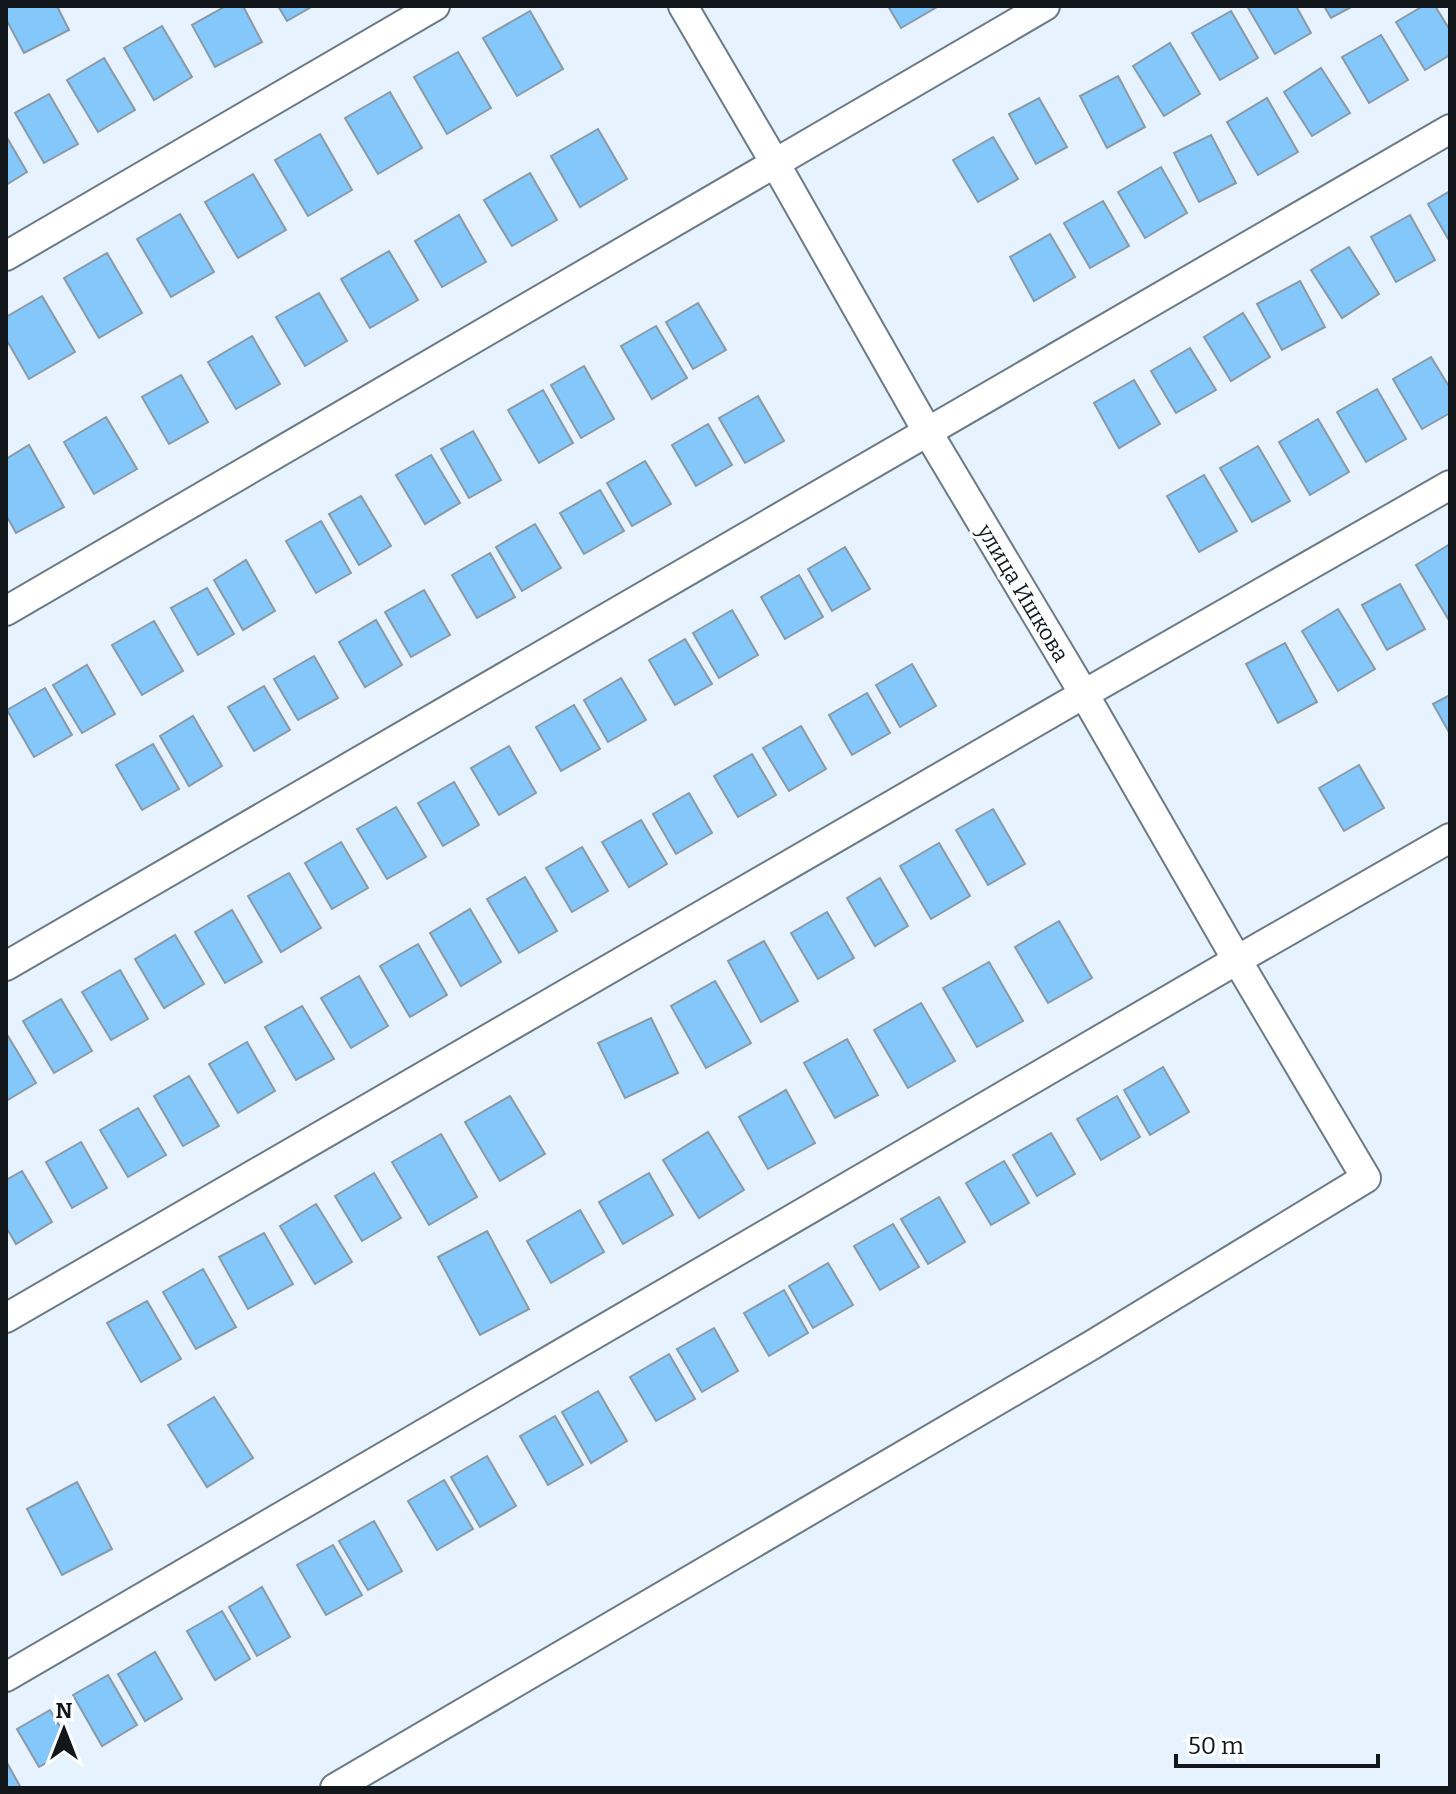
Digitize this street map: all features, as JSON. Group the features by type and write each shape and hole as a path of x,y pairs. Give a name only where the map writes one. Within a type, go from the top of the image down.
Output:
{"street":[{"path":"6,256 435,6"},
{"name":"улица Ишкова","path":"335,1788 1092,1345 1366,1178 927,431 683,6"},
{"path":"6,611 1045,6"},
{"path":"6,966 1450,129"},
{"path":"6,1318 1450,485"},
{"path":"6,1677 1450,838"}],"building":[{"path":"6,6 57,6 69,30 24,53 6,19"},
{"path":"226,6 243,6 262,42 215,67 192,25"},
{"path":"278,6 313,6 287,21"},
{"path":"888,6 936,6 937,7 901,28"},
{"path":"1247,6 1296,6 1311,33 1275,54"},
{"path":"1324,6 1353,6 1331,18"},
{"path":"1423,6 1435,6 1450,30 1450,55 1425,70 1396,22"},
{"path":"530,11 563,69 517,96 483,38"},
{"path":"1231,11 1258,58 1220,80 1192,33"},
{"path":"162,26 192,77 154,100 124,48"},
{"path":"1381,35 1408,80 1369,103 1342,57"},
{"path":"1170,43 1200,94 1164,116 1133,66"},
{"path":"458,52 491,108 447,134 414,77"},
{"path":"104,58 135,110 98,132 67,80"},
{"path":"1321,68 1350,113 1312,136 1284,92"},
{"path":"1118,76 1145,127 1107,148 1080,96"},
{"path":"390,92 422,148 378,174 345,118"},
{"path":"49,94 78,144 44,163 15,113"},
{"path":"1039,98 1067,147 1036,164 1009,114"},
{"path":"1267,98 1298,152 1258,175 1227,122"},
{"path":"598,129 627,179 580,207 551,156"},
{"path":"320,134 352,190 308,216 275,160"},
{"path":"1211,135 1236,183 1199,202 1174,153"},
{"path":"6,136 27,172 6,185"},
{"path":"993,137 1018,179 978,202 953,160"},
{"path":"1161,167 1187,213 1145,238 1118,192"},
{"path":"530,173 557,220 512,246 484,200"},
{"path":"253,174 286,230 238,258 205,202"},
{"path":"1450,191 1450,242 1428,204"},
{"path":"1103,201 1129,246 1090,268 1064,223"},
{"path":"180,214 214,272 171,297 137,239"},
{"path":"459,215 486,262 442,287 415,241"},
{"path":"1410,215 1435,260 1396,282 1371,237"},
{"path":"1050,234 1075,277 1034,301 1010,257"},
{"path":"1349,247 1379,294 1342,318 1311,270"},
{"path":"389,251 418,300 370,328 341,279"},
{"path":"107,253 142,313 99,338 64,278"},
{"path":"1300,281 1325,327 1282,350 1257,304"},
{"path":"319,293 347,341 305,366 276,317"},
{"path":"42,296 75,352 29,379 6,339 6,317"},
{"path":"698,303 726,350 693,369 666,322"},
{"path":"1243,313 1270,357 1231,381 1204,337"},
{"path":"656,326 687,378 652,399 621,346"},
{"path":"252,336 280,384 236,409 208,362"},
{"path":"1190,348 1216,390 1176,413 1151,371"},
{"path":"1431,357 1450,388 1450,413 1422,429 1393,379"},
{"path":"584,366 614,419 581,438 551,385"},
{"path":"181,375 208,422 169,444 142,397"},
{"path":"1134,380 1160,424 1119,448 1094,403"},
{"path":"1377,389 1406,439 1366,462 1337,412"},
{"path":"543,390 573,443 539,463 508,410"},
{"path":"758,396 784,441 745,463 719,418"},
{"path":"106,417 137,469 94,494 64,442"},
{"path":"1318,419 1349,472 1310,495 1279,442"},
{"path":"708,424 732,465 696,486 672,445"},
{"path":"473,431 501,480 469,498 441,449"},
{"path":"29,445 64,507 16,533 6,515 6,459"},
{"path":"1258,446 1290,501 1252,522 1220,468"},
{"path":"431,455 460,503 425,524 396,475"},
{"path":"645,461 671,504 632,526 607,483"},
{"path":"1204,475 1237,531 1199,552 1167,496"},
{"path":"600,490 624,531 584,554 560,513"},
{"path":"361,496 391,546 359,565 329,514"},
{"path":"321,521 351,573 316,593 286,541"},
{"path":"535,524 561,568 522,591 496,547"},
{"path":"1450,544 1450,622 1416,565"},
{"path":"845,547 870,589 832,611 808,569"},
{"path":"490,553 515,597 477,618 452,575"},
{"path":"246,560 275,611 243,630 214,580"},
{"path":"799,575 823,617 785,639 761,597"},
{"path":"1400,584 1425,629 1387,650 1362,605"},
{"path":"207,588 234,634 198,655 171,608"},
{"path":"424,590 450,635 411,657 385,612"},
{"path":"1338,609 1375,669 1338,691 1302,631"},
{"path":"732,610 758,655 719,678 693,633"},
{"path":"376,620 402,665 365,687 339,642"},
{"path":"154,621 183,671 142,695 112,645"},
{"path":"685,639 712,684 675,705 649,660"},
{"path":"1285,643 1317,702 1278,723 1246,664"},
{"path":"314,656 338,698 298,720 274,679"},
{"path":"912,664 936,706 900,727 876,685"},
{"path":"87,665 115,714 82,733 53,685"},
{"path":"621,678 646,720 608,742 584,700"},
{"path":"264,686 290,730 254,751 228,707"},
{"path":"45,688 72,735 34,757 7,710"},
{"path":"867,693 890,733 852,755 829,715"},
{"path":"1450,695 1450,734 1433,704"},
{"path":"574,705 600,749 561,771 536,727"},
{"path":"193,716 222,766 189,786 160,736"},
{"path":"801,726 826,769 789,791 763,748"},
{"path":"153,744 179,789 142,810 116,765"},
{"path":"509,746 536,793 499,815 471,768"},
{"path":"752,754 776,795 738,817 714,776"},
{"path":"1359,765 1384,808 1344,831 1319,788"},
{"path":"454,782 479,825 443,846 418,803"},
{"path":"689,793 712,833 676,854 653,814"},
{"path":"396,807 426,857 387,879 357,829"},
{"path":"993,809 1025,864 988,885 956,830"},
{"path":"641,820 667,864 629,887 602,842"},
{"path":"341,842 368,888 332,909 305,863"},
{"path":"939,843 970,896 931,919 900,866"},
{"path":"582,847 608,891 572,912 546,868"},
{"path":"289,873 321,928 281,952 248,896"},
{"path":"525,877 557,931 519,953 487,899"},
{"path":"880,878 908,926 875,946 847,898"},
{"path":"470,909 501,962 461,986 430,933"},
{"path":"232,910 262,962 225,983 195,932"},
{"path":"827,912 854,958 818,979 791,933"},
{"path":"1059,921 1092,978 1048,1003 1015,947"},
{"path":"175,935 204,984 164,1008 135,959"},
{"path":"764,941 798,1001 761,1022 728,961"},
{"path":"418,944 447,995 410,1017 380,966"},
{"path":"989,962 1023,1021 977,1047 943,988"},
{"path":"120,970 148,1019 111,1040 82,992"},
{"path":"359,976 388,1026 351,1048 321,998"},
{"path":"715,981 751,1043 706,1068 671,1006"},
{"path":"61,999 92,1051 54,1073 23,1021"},
{"path":"921,1003 955,1061 908,1088 874,1030"},
{"path":"302,1006 334,1059 296,1080 265,1027"},
{"path":"651,1018 678,1073 625,1098 598,1043"},
{"path":"6,1037 36,1083 6,1101"},
{"path":"847,1039 878,1095 835,1118 804,1063"},
{"path":"247,1042 275,1091 238,1113 209,1064"},
{"path":"1163,1067 1189,1112 1150,1135 1124,1090"},
{"path":"189,1076 219,1126 183,1146 154,1096"},
{"path":"786,1090 815,1143 768,1169 739,1117"},
{"path":"510,1096 545,1154 500,1181 465,1122"},
{"path":"1117,1096 1140,1137 1101,1160 1077,1119"},
{"path":"138,1108 166,1155 128,1177 100,1130"},
{"path":"708,1132 744,1190 699,1218 663,1160"},
{"path":"1051,1133 1075,1174 1037,1196 1013,1155"},
{"path":"441,1134 477,1197 429,1225 392,1162"},
{"path":"81,1142 107,1188 72,1208 46,1162"},
{"path":"1004,1161 1029,1203 991,1225 966,1183"},
{"path":"22,1171 52,1222 16,1244 6,1227 6,1180"},
{"path":"374,1173 401,1218 362,1241 335,1196"},
{"path":"649,1173 673,1215 623,1244 599,1202"},
{"path":"939,1197 965,1242 928,1264 901,1219"},
{"path":"316,1204 352,1262 315,1284 280,1226"},
{"path":"580,1210 604,1252 551,1283 527,1241"},
{"path":"893,1224 919,1267 880,1290 854,1246"},
{"path":"487,1231 529,1309 480,1335 438,1257"},
{"path":"264,1233 293,1284 248,1309 219,1257"},
{"path":"828,1263 853,1305 813,1328 789,1286"},
{"path":"203,1269 236,1327 196,1349 163,1292"},
{"path":"784,1290 808,1333 769,1356 744,1313"},
{"path":"147,1301 181,1359 141,1382 107,1323"},
{"path":"714,1328 738,1371 702,1392 677,1349"},
{"path":"669,1354 695,1399 656,1421 630,1377"},
{"path":"598,1391 627,1441 591,1463 562,1412"},
{"path":"214,1397 253,1458 207,1487 168,1425"},
{"path":"555,1416 583,1465 548,1485 520,1436"},
{"path":"487,1456 516,1506 480,1527 451,1477"},
{"path":"444,1480 473,1529 437,1550 408,1501"},
{"path":"77,1482 112,1549 62,1575 27,1509"},
{"path":"374,1521 402,1571 368,1590 339,1541"},
{"path":"333,1545 362,1595 326,1615 297,1565"},
{"path":"262,1587 290,1637 257,1656 229,1607"},
{"path":"222,1611 250,1659 215,1680 187,1631"},
{"path":"155,1652 182,1699 145,1721 118,1674"},
{"path":"108,1675 137,1725 102,1746 73,1695"},
{"path":"50,1710 73,1748 39,1767 17,1729"},
{"path":"6,1761 21,1788 6,1788"}]}
